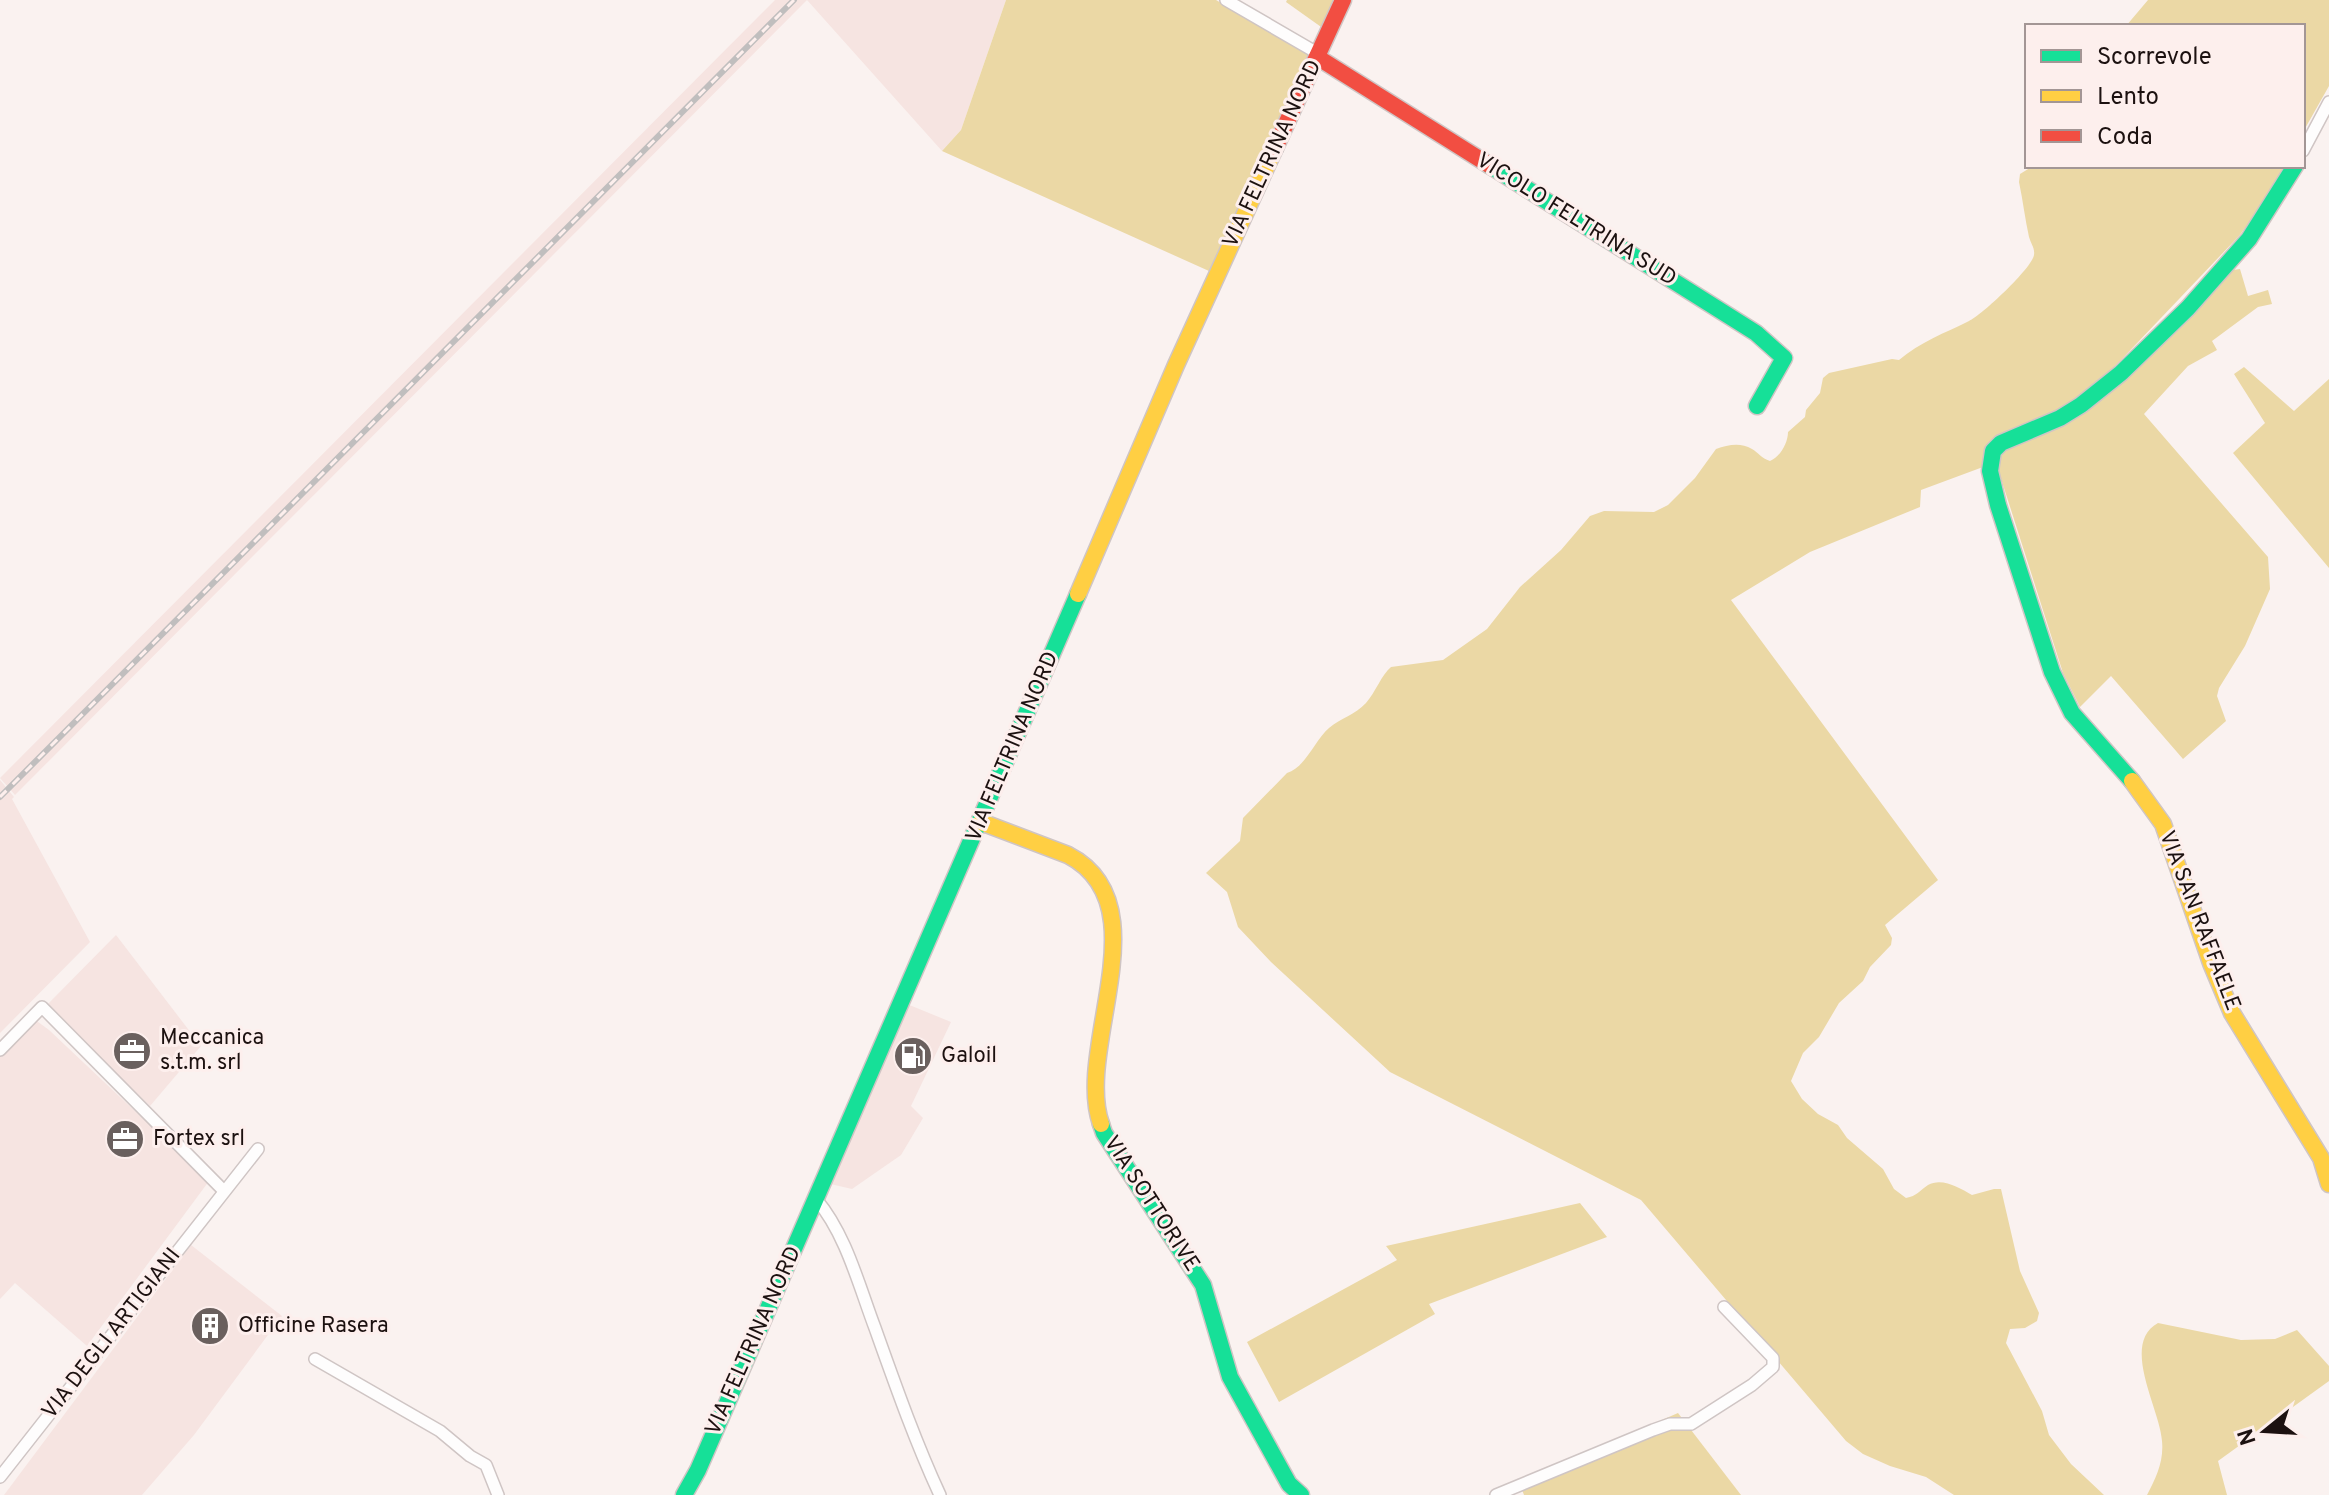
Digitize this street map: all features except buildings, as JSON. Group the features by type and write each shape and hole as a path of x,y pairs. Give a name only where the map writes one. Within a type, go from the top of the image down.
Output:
{"street":[{"path":"1226,0 1318,56"},
{"name":"VIA FELTRINA NORD","path":"684,1495 698,1470 981,822 1176,365 1343,0"},
{"name":"VICOLO FELTRINA SUD","path":"1318,56 1756,333 1784,358 1757,406"},
{"path":"2305,147 2329,102"},
{"name":"VIA SAN RAFFAELE","path":"2294,168 2258,226 2231,262 2143,353 2070,412 2001,443 1990,460 1991,481 2058,686 2072,713 2126,773 2163,824 2211,963 2232,1013 2321,1158 2329,1184"},
{"name":"VIA SOTTORIVE","path":"981,822 1077,860 1102,883 1112,932 1097,1076 1097,1111 1104,1133 1203,1285 1230,1377 1281,1471 1301,1495"},
{"path":"0,1050 42,1007 224,1191"},
{"name":"VIA DEGLI ARTIGIANI","path":"0,1477 258,1149"},
{"path":"816,1199 834,1225 856,1275 940,1495"},
{"path":"1496,1495 1653,1430 1670,1424 1691,1424 1752,1385 1773,1367 1773,1358 1724,1307"},
{"path":"315,1359 440,1431 486,1465 498,1495"}],"shaded area":[{"path":"775,0 807,0 15,795 0,778"},
{"path":"807,0 1006,0 961,130 942,151"},
{"path":"1006,0 1216,0 1308,54 1209,271 942,151 961,130"},
{"path":"1287,0 1337,0 1324,29"},
{"path":"2148,0 2329,0 2329,86 2305,128 2305,24 2128,24"},
{"path":"2030,168 2283,168 2263,204 2239,236 2087,392 2065,407 1992,439 1984,450 1983,467 1921,490 1920,507 1810,552 1731,600 1938,880 1885,925 1892,938 1891,945 1870,967 1863,981 1839,1003 1819,1037 1803,1053 1791,1081 1802,1099 1818,1114 1838,1125 1847,1138 1883,1169 1894,1189 1906,1198 1939,1182 1951,1184 1972,1195 2001,1189 2020,1271 2039,1313 2037,1321 2025,1328 2010,1329 2006,1343 2042,1411 2049,1435 2071,1464 2104,1495 1954,1495 1926,1477 1863,1454 1846,1441 1641,1200 1390,1072 1271,962 1238,927 1227,892 1206,873 1240,841 1243,818 1287,773 1305,760 1329,728 1366,703 1391,667 1443,660 1487,629 1520,587 1561,550 1590,516 1604,511 1654,512 1668,505 1695,478 1716,449 1743,445 1770,461 1783,449 1788,432 1805,417 1806,410 1820,393 1823,378 1829,373 1899,360 1984,310 2016,280 2034,255 2020,174"},
{"path":"2229,268 2240,269 2248,296 2268,290 2272,304 2258,307 2212,341 2217,350 2188,366 2144,414 2268,557 2270,589 2245,646 2219,688 2217,696 2226,721 2183,759 2111,676 2080,707 2063,673 1997,466 2001,450 2071,419"},
{"path":"2244,367 2294,411 2329,379 2329,568 2233,453 2265,423 2234,374"},
{"path":"0,780 14,797 12,799 90,942 0,1033"},
{"path":"116,935 201,1046 150,1106 46,1006"},
{"path":"907,1004 951,1022 911,1106 923,1118 901,1155 852,1189 826,1183"},
{"path":"34,1019 209,1181 87,1346 15,1283 0,1299 0,1053"},
{"path":"1580,1203 1607,1237 1429,1304 1435,1314 1279,1402 1247,1342 1397,1260 1386,1246"},
{"path":"191,1245 282,1316 194,1435 142,1495 4,1495"},
{"path":"2158,1323 2241,1340 2275,1339 2297,1330 2329,1366 2329,1381 2218,1461 2227,1495 2147,1495 2159,1469 2162,1441 2145,1378 2142,1346 2147,1333"},
{"path":"1678,1413 1741,1495 1524,1495 1519,1482"}],"railway":[{"path":"0,797 794,0"}],"traffic: fast":[{"path":"1489,165 1756,333 1784,358 1757,406"},
{"path":"2132,781 2072,713 2052,672 1998,505 1990,471 1993,451 2001,443 2060,418 2121,373 2188,308 2249,239 2294,168"},
{"path":"684,1495 698,1470 1078,594"},
{"path":"1101,1124 1203,1285 1230,1377 1289,1484 1301,1495"}],"traffic: slow":[{"path":"1078,594 1176,365 1275,148"},
{"path":"2132,781 2163,824 2211,963 2232,1013 2321,1158 2329,1184"},
{"path":"981,822 1068,855 1096,878 1109,907 1113,942 1096,1093 1101,1124"}],"traffic: jam":[{"path":"1275,148 1343,0"},
{"path":"1317,57 1489,165"}],"place":[{"name":"Meccanica s.t.m. srl","path":"132,1051"},
{"name":"Galoil","path":"913,1056"},
{"name":"Fortex srl","path":"125,1139"},
{"name":"Officine Rasera","path":"210,1326"}]}
